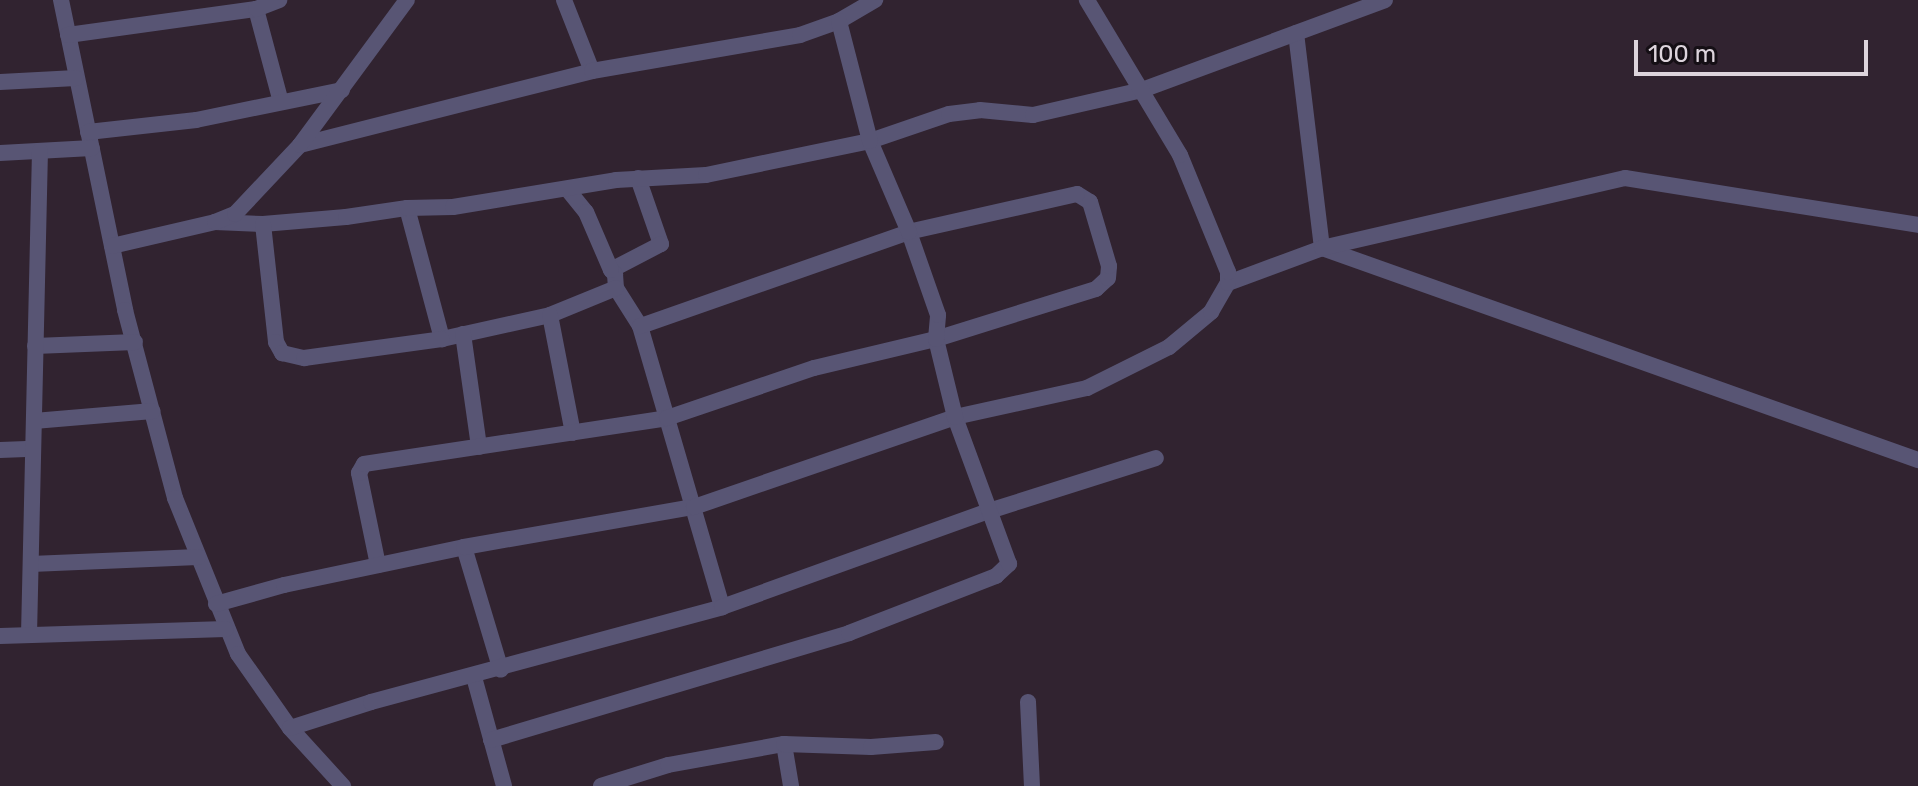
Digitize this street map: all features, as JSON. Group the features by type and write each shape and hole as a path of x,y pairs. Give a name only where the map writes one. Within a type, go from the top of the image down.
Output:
{"street":[{"path":"61,0 135,342 166,467 198,557 226,629 250,672 290,728 343,786"},
{"path":"68,35 256,9 279,0"},
{"path":"564,0 592,71"},
{"path":"300,145 592,71 800,35 839,21 875,0"},
{"path":"216,604 284,585 464,547 694,507 955,417 1075,391 1169,347 1211,312 1228,283 1228,272 1180,155 1087,0"},
{"path":"215,222 263,224 407,208 453,207 568,190 592,183 706,175 870,141 949,114 980,110 1033,115 1142,90 1385,0"},
{"path":"112,246 215,222 235,214 300,145 405,1"},
{"path":"256,9 281,102"},
{"path":"491,740 849,633 996,576 1009,564 955,417 936,339 938,315 909,232 870,141 839,21"},
{"path":"1296,33 1322,248"},
{"path":"0,82 76,78"},
{"path":"0,153 40,151 342,90"},
{"path":"29,635 40,151"},
{"path":"611,270 661,244 638,178"},
{"path":"1228,283 1322,248 1625,178 1918,225"},
{"path":"568,190 586,212 615,274 616,288 640,326 722,607"},
{"path":"378,565 359,469 364,464 667,418 814,368 936,339 1096,289 1108,278 1109,266 1090,202 1084,195 909,232 640,326"},
{"path":"407,208 442,339"},
{"path":"263,224 276,342 282,353 304,358 442,339 550,315 616,288"},
{"path":"1322,248 1918,460"},
{"path":"550,315 573,433"},
{"path":"463,334 479,447"},
{"path":"35,346 135,342"},
{"path":"34,421 153,411"},
{"path":"0,450 33,449"},
{"path":"290,728 371,702 501,670 722,607 989,511 1156,458"},
{"path":"464,547 501,670"},
{"path":"31,564 198,557"},
{"path":"0,636 226,629"},
{"path":"474,677 504,786"},
{"path":"1028,702 1032,786"},
{"path":"601,786 668,765 784,744 871,747 936,742"},
{"path":"784,744 791,786"}]}
